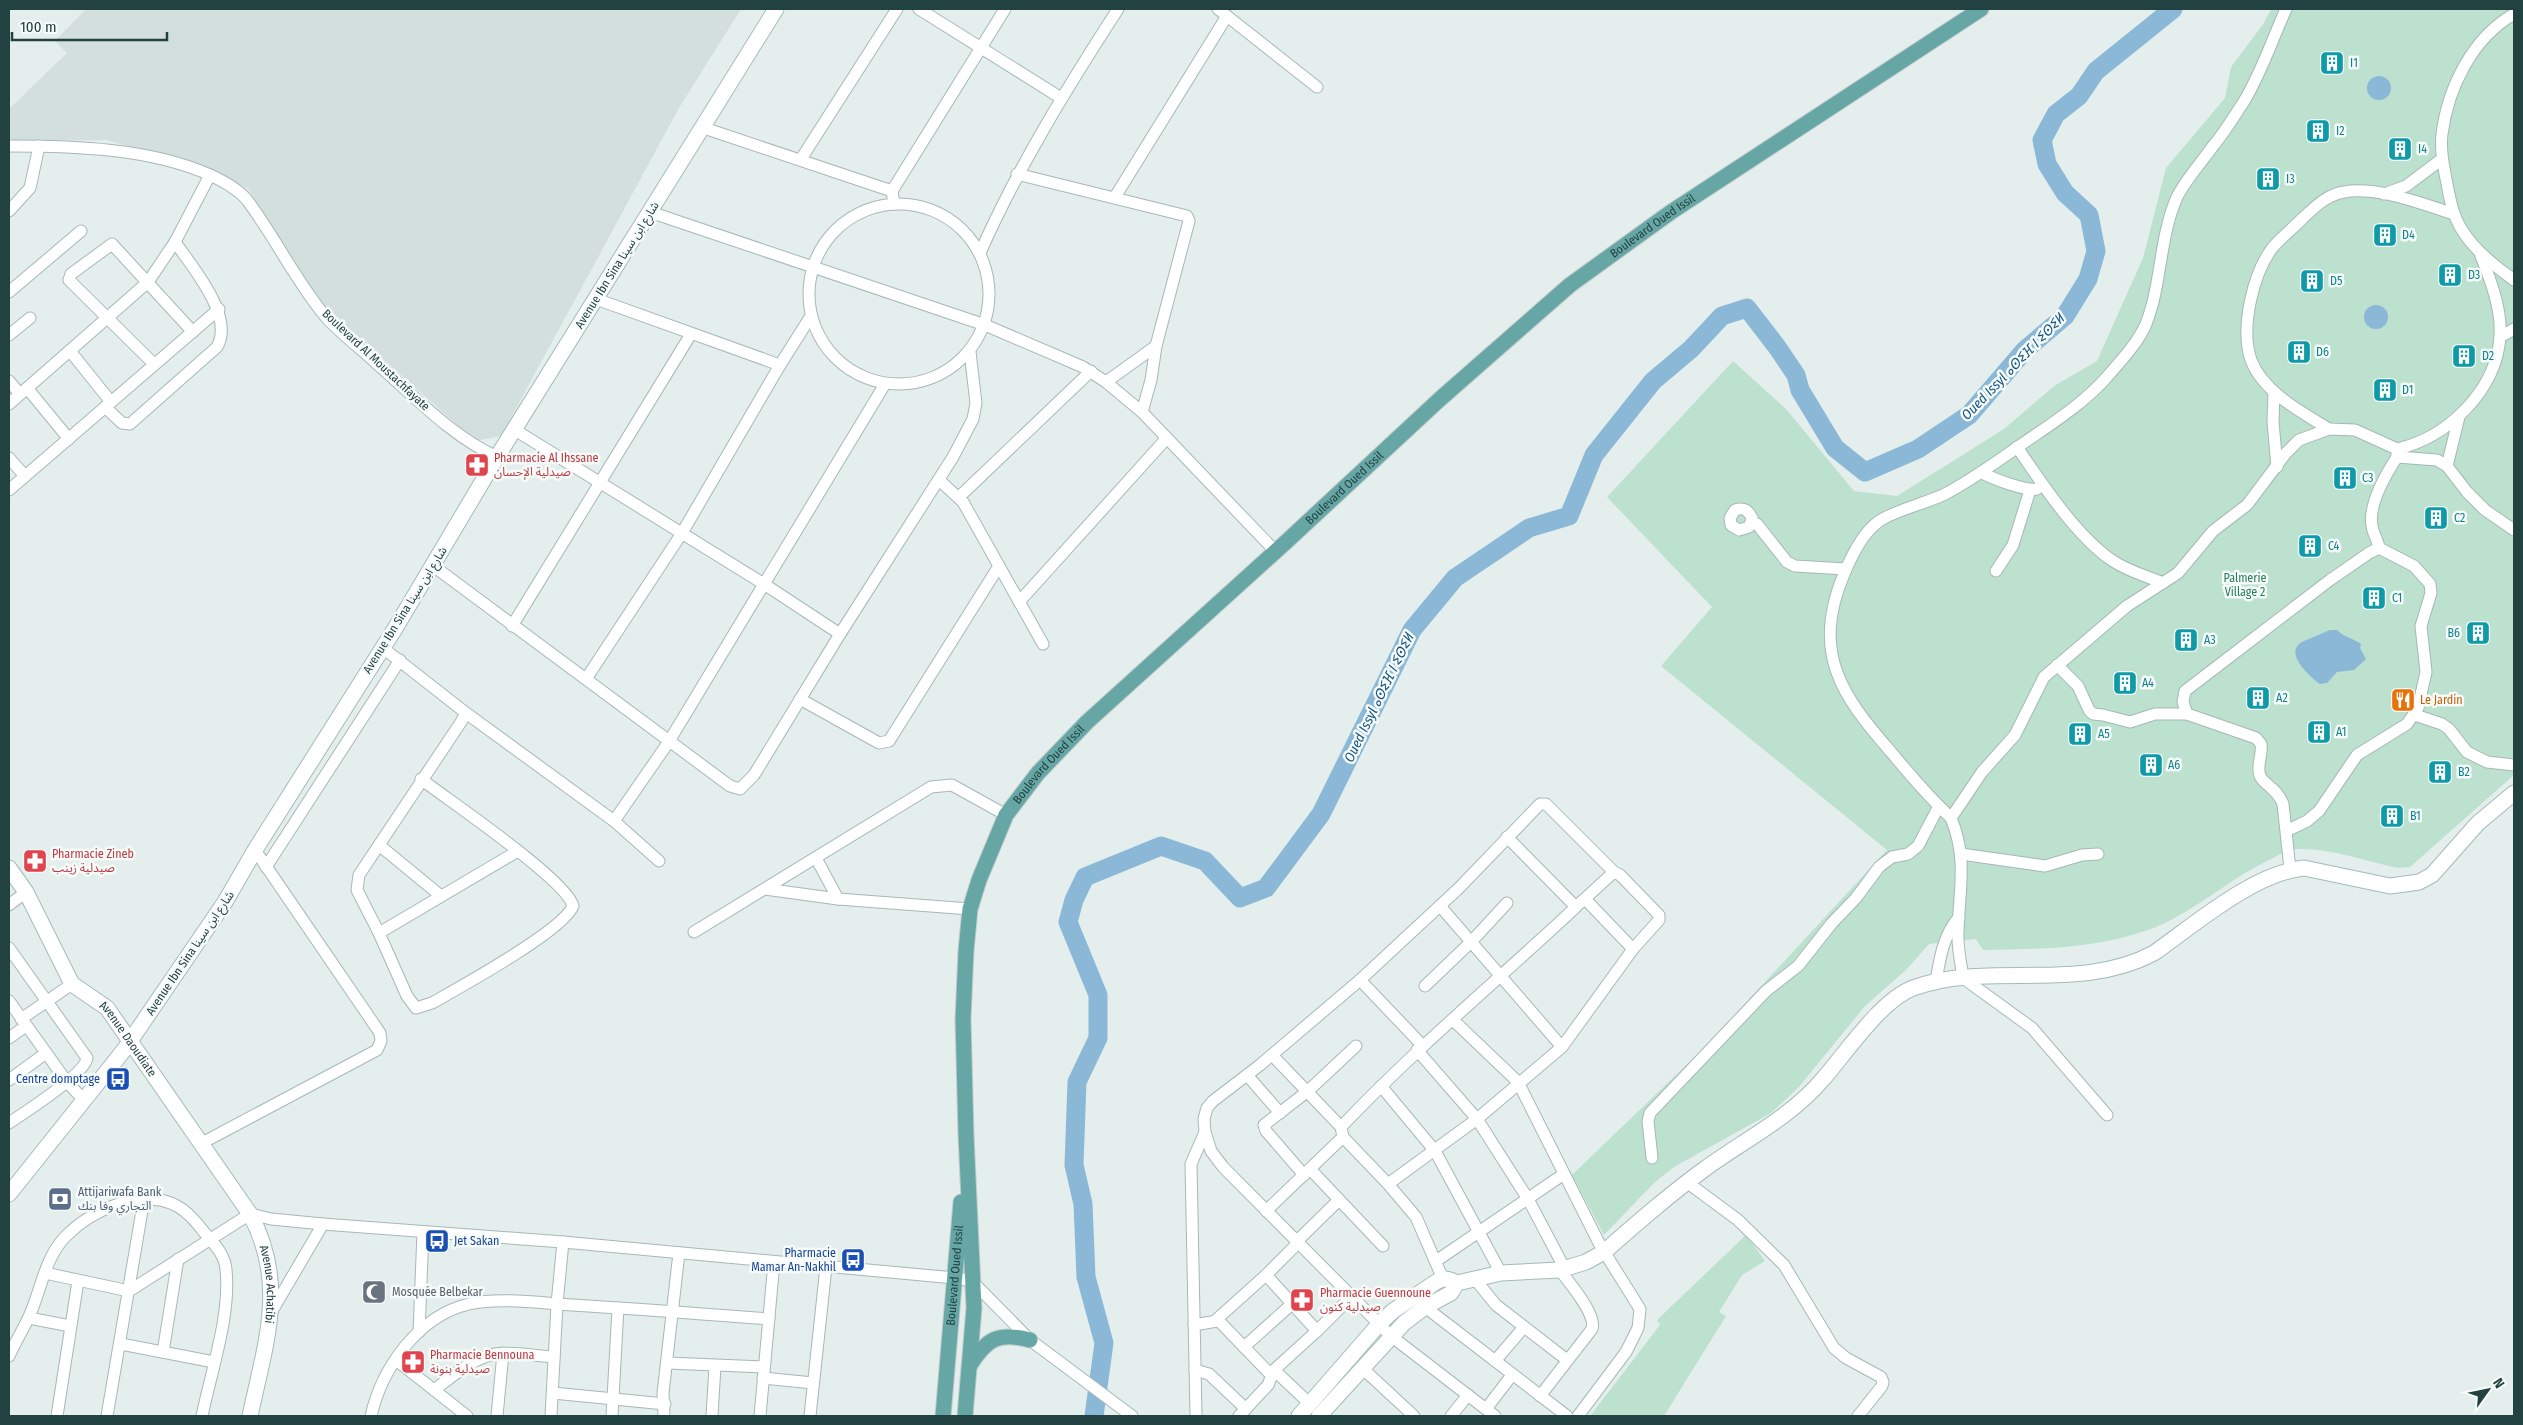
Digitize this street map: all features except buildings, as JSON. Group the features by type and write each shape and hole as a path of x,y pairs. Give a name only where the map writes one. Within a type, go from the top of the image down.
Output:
{"main road":[{"name":"Boulevard Oued Issil","path":"965,1416 974,1308 966,1136 964,1019 966,951 970,909 990,851 1006,815 1038,773 1088,722 1276,552 1440,399 1593,267 1671,212 1981,9"},
{"name":"Boulevard Oued Issil","path":"943,1416 966,1136"},
{"path":"969,1366 978,1353 995,1339 1013,1336 1030,1340"}],"street":[{"name":"Avenue Ibn Sina شارع ابن سينا","path":"9,1194 130,1041 225,902 254,850 383,648 496,457 704,128 776,9"},
{"path":"801,159 897,9"},
{"path":"919,9 1061,98"},
{"path":"894,204 892,190 1005,9"},
{"path":"980,253 1017,174 1061,98 1118,9"},
{"path":"2107,1115 2032,1028 1963,978 1958,941 1958,917 1962,886 1961,854 1951,818 1866,724 1839,682 1834,666 1832,612 1838,588 1846,569 1858,547 1877,522 1946,494 1982,473 2068,412 2104,380 2145,327 2154,296 2163,241 2177,196 2231,121 2256,81 2286,9"},
{"path":"1115,197 1223,12 1317,87"},
{"path":"2514,14 2483,40 2462,70 2447,112 2442,135 2442,159 2454,214 2463,231 2480,252 2514,280"},
{"path":"704,128 892,190"},
{"name":"Boulevard Al Moustachfayate","path":"9,146 115,150 170,162 210,175 246,199 301,285 326,317 452,428 478,448 496,457"},
{"path":"9,211 30,188 39,146"},
{"path":"2384,194 2406,186 2442,159"},
{"path":"1017,174 1182,213 1188,218 1156,346 1142,412"},
{"path":"9,404 148,282 175,242 210,175"},
{"path":"2329,429 2274,392 2251,360 2247,339 2250,302 2264,261 2273,247 2322,201 2342,192 2359,190 2384,194 2454,214"},
{"path":"894,204 911,205 944,216 964,232 980,253 986,269 989,287 989,306 985,325 970,352 946,372 917,384 886,384 860,376 838,361 821,341 811,316 809,291 813,267 825,242 843,223 867,210 894,204"},
{"path":"650,212 985,325 1091,372 1142,412 1276,552"},
{"path":"9,292 81,231"},
{"path":"70,352 125,424 137,420 217,347 222,331 219,309 175,242"},
{"path":"154,364 69,280 71,274 110,243 193,332"},
{"path":"2286,831 2307,821 2320,811 2357,755 2408,724 2414,715 2423,692 2426,672 2421,626 2431,594 2430,584 2414,566 2379,548 2372,527 2372,519 2383,477 2397,453 2459,417 2474,399 2488,376 2500,337 2491,280 2480,252"},
{"path":"596,299 780,365"},
{"path":"9,490 219,309"},
{"path":"586,679 682,533 780,365 811,316"},
{"path":"9,335 30,318"},
{"path":"2500,337 2514,329"},
{"path":"512,626 690,334"},
{"path":"1106,382 1156,346"},
{"path":"432,566 586,679 668,743 730,786 740,789 754,775 840,634 940,480 973,419 976,403 970,352"},
{"path":"959,497 1091,372"},
{"path":"9,381 24,391 69,439"},
{"path":"614,821 668,743 886,384"},
{"path":"2274,392 2273,422 2277,467"},
{"path":"2448,466 2459,417"},
{"path":"1951,818 1982,772 2016,735 2044,677 2083,646 2127,606 2187,565 2213,531 2247,505 2286,453 2299,440 2329,429 2355,430 2397,453 2437,460 2448,466 2467,492 2485,510 2514,530"},
{"path":"514,430 764,584 840,634"},
{"path":"1020,602 1166,439"},
{"path":"2017,447 2045,488 2087,538 2112,561 2126,569 2163,583"},
{"path":"9,458 25,476"},
{"path":"1982,473 1999,482 2030,490 2045,488"},
{"path":"940,480 959,497 1043,644"},
{"path":"1996,571 2013,545 2030,490"},
{"path":"1751,522 1757,524 1768,536 1787,562 1795,566 1846,569"},
{"path":"2187,714 2183,702 2184,691 2330,580 2379,548"},
{"path":"800,699 880,743 889,742 999,566"},
{"path":"383,648 466,713 614,821 659,861"},
{"path":"266,867 400,660"},
{"path":"2057,665 2078,686 2089,710 2093,714 2103,714 2130,722 2155,714 2187,714 2256,738 2261,744 2261,779 2279,795 2283,804 2290,869"},
{"path":"421,779 518,850 565,891 573,906 570,915 526,947 423,1007 413,1006 379,932 357,890 359,875 421,779 466,713"},
{"path":"2414,715 2442,724 2449,729 2467,752 2487,762 2514,765"},
{"path":"694,932 937,785 952,786 1006,815"},
{"path":"1299,1416 1380,1323 1393,1311 1450,1281 1501,1273 1563,1270 1604,1252 1688,1183 1799,1104 1893,999 1910,989 1936,981 1963,978 2080,974 2111,970 2136,962 2154,953 2261,880 2290,869 2304,868 2390,886 2419,882 2432,875 2478,823 2514,793"},
{"path":"1388,1184 1477,1119 1518,1082 1562,1047 1633,948 1658,920 1659,915 1546,804 1540,804 1440,906 1360,980 1207,1108 1204,1119 1205,1132 1211,1151 1216,1159 1266,1211 1391,1336 1495,1416"},
{"path":"1652,1158 1648,1122 1650,1113 1778,979 1798,966 1832,923 1856,898 1879,867 1892,857 1908,854 1918,846 1939,806"},
{"path":"1507,836 1576,907"},
{"path":"379,845 441,896"},
{"path":"202,1144 377,1050 381,1041 380,1034 254,850"},
{"path":"379,932 518,850"},
{"path":"1961,854 2045,866 2082,855 2098,854"},
{"path":"816,858 838,899"},
{"name":"Avenue Daoudiate","path":"9,868 26,892 72,984 107,1008 250,1214"},
{"path":"1266,1211 1307,1172 1381,1086 1420,1048 1501,977 1614,872"},
{"path":"764,889 838,899 970,909"},
{"path":"9,905 26,892"},
{"path":"1585,899 1633,948"},
{"path":"1425,986 1471,942 1507,902"},
{"path":"1440,906 1562,1047"},
{"path":"1936,981 1948,930 1958,917"},
{"path":"9,948 87,1058 83,1066 67,1082 9,1123"},
{"path":"1360,980 1420,1048 1477,1119 1528,1199 1563,1270 1591,1314 1594,1324 1592,1329 1540,1396"},
{"path":"9,1038 24,1022 72,984"},
{"path":"9,1001 67,1082 83,1099"},
{"path":"1453,1020 1518,1082 1604,1252 1640,1309 1640,1319 1626,1352 1578,1416"},
{"path":"1356,1046 1308,1091 1264,1125 1264,1130 1339,1200 1383,1246"},
{"path":"9,1080 46,1053"},
{"path":"1272,1055 1308,1091 1418,1221 1436,1261 1450,1281 1451,1294 1425,1307 1404,1322 1322,1415"},
{"path":"1247,1075 1280,1113"},
{"path":"1381,1086 1435,1151 1501,1273"},
{"path":"1196,1416 1191,1164 1205,1132"},
{"path":"1436,1261 1480,1233 1564,1174"},
{"path":"1688,1183 1738,1220 1784,1265 1834,1348 1846,1358 1881,1377 1882,1386 1858,1416"},
{"path":"107,1416 121,1344 144,1199"},
{"path":"9,1356 29,1318 50,1259 66,1237 82,1224 124,1202 158,1199 177,1206 192,1218 224,1256 227,1280 214,1362 202,1416"},
{"path":"1217,1321 1218,1317 1266,1275 1339,1200"},
{"path":"44,1273 129,1291 250,1214 271,1219 322,1224 563,1242 955,1278 972,1281 1030,1340 1132,1416"},
{"name":"Avenue Achatibi","path":"250,1214 262,1235 268,1255 272,1311 250,1416"},
{"path":"272,1311 322,1224"},
{"path":"419,1332 423,1232"},
{"path":"552,1416 557,1304 563,1242"},
{"path":"664,1416 665,1404 663,1393 679,1253"},
{"path":"164,1352 178,1259"},
{"path":"760,1416 774,1262"},
{"path":"810,1416 826,1267"},
{"path":"1266,1275 1317,1330"},
{"path":"1474,1278 1496,1304 1567,1360"},
{"path":"57,1416 78,1281"},
{"path":"1195,1370 1209,1374 1243,1413 1268,1385 1273,1373 1351,1297"},
{"path":"374,1414 378,1390 396,1360 419,1332 449,1312 468,1305 486,1302 557,1304 769,1319"},
{"path":"1244,1347 1293,1304"},
{"path":"1425,1307 1566,1416"},
{"path":"612,1416 618,1308"},
{"path":"29,1318 70,1326"},
{"path":"1194,1325 1217,1321"},
{"path":"1217,1321 1273,1373 1309,1403"},
{"path":"1495,1361 1524,1327"},
{"path":"121,1344 214,1362"},
{"path":"434,1390 477,1360 503,1354 554,1357"},
{"path":"497,1416 503,1354"},
{"path":"396,1360 467,1416"},
{"path":"668,1362 764,1373 813,1383"},
{"path":"712,1416 715,1366"},
{"path":"1362,1368 1402,1407 1414,1416"},
{"path":"1486,1409 1512,1375"},
{"path":"553,1393 665,1404"},
{"path":"1451,1416 1468,1395"},
{"path":"1394,1416 1402,1407"}],"shaded area":[{"path":"86,9 741,9 679,108 501,436 475,441 346,326 316,296 248,189 212,169 106,140 9,141 9,109 67,53 55,41"}],"green space":[{"name":"Palmerie Village 2","path":"2271,9 2514,9 2514,775 2410,867 2398,868 2322,851 2297,849 2282,853 2238,877 2194,907 2164,924 2128,936 2066,947 2025,949 1983,950 1976,939 1929,944 1906,970 1865,1006 1798,1088 1771,1113 1674,1167 1655,1182 1604,1235 1572,1175 1703,1049 1887,850 1661,666 1712,607 1607,497 1733,361 1786,409 1854,491 1897,496 2004,429 2054,386 2097,361 2143,258 2166,168 2225,98 2231,67 2264,23"},
{"path":"1746,1235 1765,1261 1742,1275 1719,1312 1726,1316 1664,1416 1590,1416 1660,1325 1657,1320"}],"water":[{"path":"2379,76 2387,80 2391,88 2387,96 2379,100 2371,96 2367,88 2371,80"},
{"path":"2376,305 2384,309 2388,317 2384,325 2376,329 2368,325 2364,317 2368,309"},
{"path":"2330,630 2337,630 2361,644 2360,648 2366,659 2354,670 2337,672 2327,683 2320,684 2304,670 2296,657 2295,651 2298,645 2304,641"}],"waterway":[{"name":"Oued Issyl ⴰⵙⵉⴼ ⵏ ⵉⵙⵉⵍ","path":"1094,1416 1104,1343 1086,1277 1083,1204 1074,1165 1077,1082 1098,1038 1098,995 1068,922 1074,900 1085,877 1161,846 1205,861 1240,898 1266,888 1321,814 1412,630 1455,578 1529,528 1569,516 1594,455 1653,381 1691,349 1722,316 1747,308 1796,375 1800,390 1835,448 1865,472 1918,449 1969,415 2025,350 2065,316 2088,279 2096,251 2089,215 2065,193 2047,164 2042,140 2056,114 2079,96 2096,71 2173,9"}],"place":[{"name":"I1","path":"2332,63"},
{"name":"I2","path":"2318,131"},
{"name":"I4","path":"2400,149"},
{"name":"I3","path":"2268,179"},
{"name":"D4","path":"2385,235"},
{"name":"D3","path":"2450,275"},
{"name":"D5","path":"2312,281"},
{"name":"D6","path":"2299,352"},
{"name":"D2","path":"2464,356"},
{"name":"D1","path":"2385,390"},
{"name":"Pharmacie Al Ihssane صيدلية الإحسان","path":"477,465"},
{"name":"C3","path":"2345,478"},
{"name":"C2","path":"2436,518"},
{"name":"C4","path":"2310,546"},
{"name":"C1","path":"2374,598"},
{"name":"B6","path":"2478,633"},
{"name":"A3","path":"2186,640"},
{"name":"A4","path":"2125,683"},
{"name":"A2","path":"2258,698"},
{"name":"Le Jardin","path":"2403,700"},
{"name":"A1","path":"2319,732"},
{"name":"A5","path":"2080,734"},
{"name":"A6","path":"2151,765"},
{"name":"B2","path":"2440,772"},
{"name":"B1","path":"2392,816"},
{"name":"Pharmacie Zineb صيدلية زينب","path":"35,861"},
{"name":"Centre domptage","path":"118,1079"},
{"name":"Attijariwafa Bank التجاري وفا بنك","path":"60,1199"},
{"name":"Jet Sakan","path":"437,1241"},
{"name":"Pharmacie Mamar An-Nakhil","path":"853,1260"},
{"name":"Mosquée Belbekar","path":"374,1292"},
{"name":"Pharmacie Guennoune صيدلية كنون","path":"1302,1300"},
{"name":"Pharmacie Bennouna صيدلية بنونة","path":"413,1362"}]}
